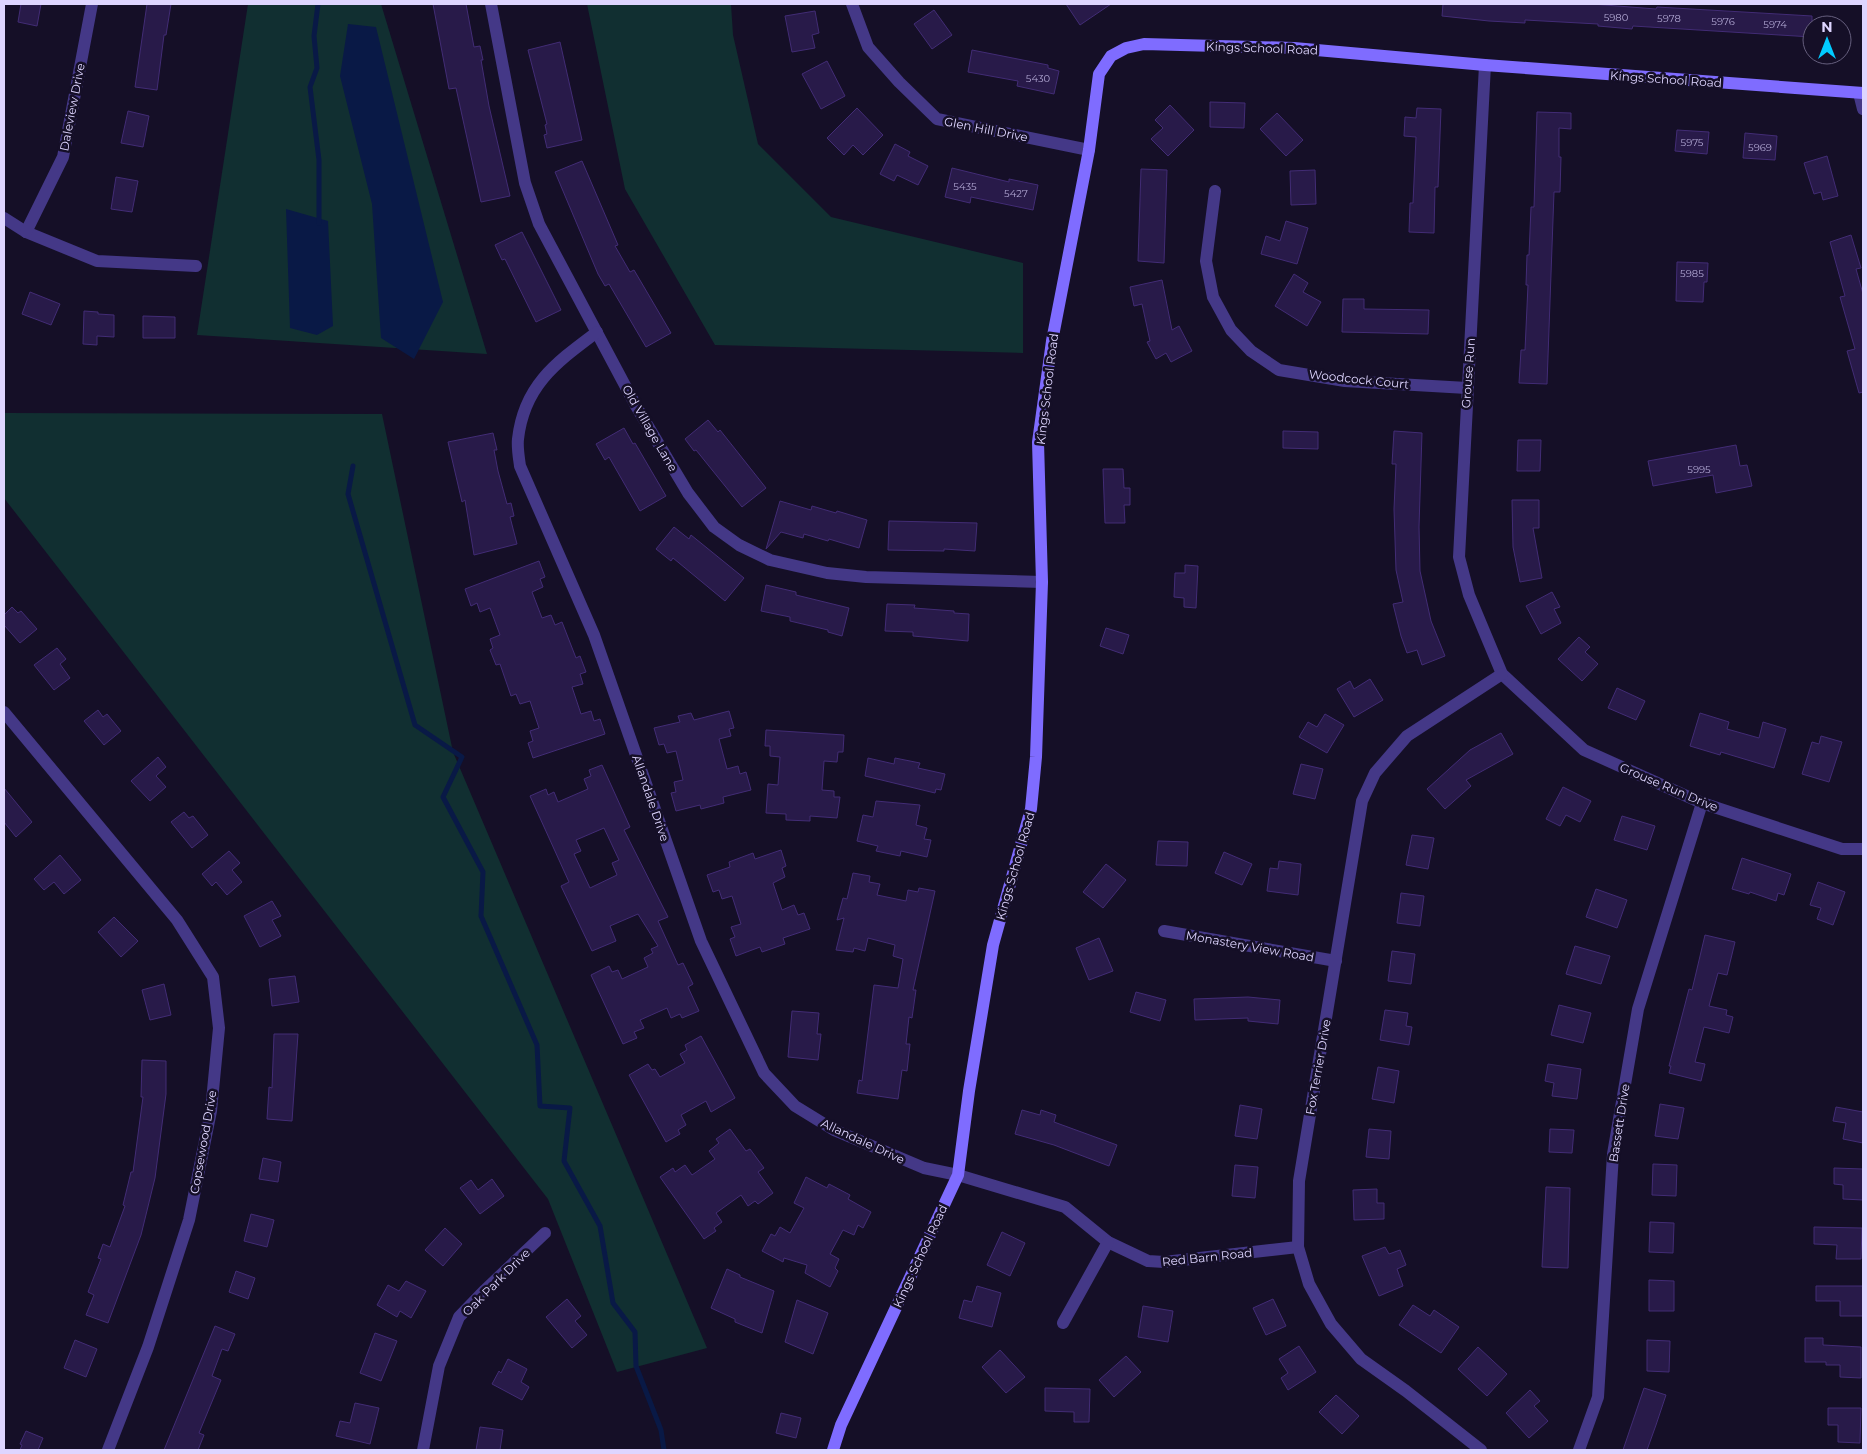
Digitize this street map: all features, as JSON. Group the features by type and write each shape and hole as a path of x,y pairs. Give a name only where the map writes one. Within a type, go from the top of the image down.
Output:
{"street":[{"name":"Daleview Drive","path":"26,232 63,157 92,4"},
{"name":"Old Village Lane","path":"491,4 528,191 540,224 636,406 688,493 714,527 739,545 770,560 836,574 866,578 1042,582"},
{"name":"Glen Hill Drive","path":"852,4 868,47 899,82 937,119 1089,150"},
{"name":"Kings School Road","path":"833,1450 841,1425 958,1175 969,1091 993,945 1031,809 1036,757 1042,582 1038,442 1052,341 1089,150 1099,74 1111,56 1126,48 1144,44 1294,48 1485,65 1861,93"},
{"name":"Grouse Run","path":"1485,65 1459,558 1469,596 1502,674"},
{"path":"1861,93 1863,109"},
{"name":"Woodcock Court","path":"1215,191 1206,261 1213,297 1230,330 1251,351 1279,370 1345,380 1467,388"},
{"path":"4,218 26,232 97,261 196,266"},
{"name":"Allandale Drive","path":"597,332 557,362 544,375 526,405 518,440 520,466 594,635 701,941 764,1073 795,1106 834,1130 914,1164 958,1175"},
{"name":"Grouse Run Drive","path":"1502,674 1584,750 1702,803 1842,849 1863,849"},
{"name":"Fox Terrier Drive","path":"1481,1450 1406,1391 1361,1359 1331,1324 1309,1284 1298,1247 1299,1180 1362,801 1375,773 1407,736 1502,674"},
{"name":"Copsewood Drive","path":"4,712 177,920 213,977 219,1028 211,1111 189,1220 148,1347 108,1450"},
{"name":"Bassett Drive","path":"1579,1450 1598,1397 1613,1154 1638,1009 1702,803"},
{"name":"Monastery View Road","path":"1164,931 1336,961"},
{"name":"Red Barn Road","path":"958,1175 1065,1206 1108,1242 1148,1262 1164,1262 1298,1247"},
{"name":"Oak Park Drive","path":"423,1450 439,1366 459,1318 485,1290 545,1233"},
{"path":"1063,1324 1108,1242"}],"green space":[{"path":"248,4 381,4 487,354 197,335"},
{"path":"587,4 731,4 733,35 758,144 831,217 1023,263 1023,353 715,345 625,189"},
{"path":"4,413 382,414 453,752 707,1348 617,1372 548,1199 4,498"}],"water":[{"path":"348,24 376,27 443,302 414,359 381,338 372,204 340,76"},
{"path":"286,209 328,221 333,326 317,335 290,328"}],"building":[{"path":"21,4 41,4 37,26 18,22"},
{"path":"147,4 171,4 166,35 164,35 157,90 135,87"},
{"path":"433,4 466,4 474,47 480,46 489,106 510,196 481,202 456,88 449,89"},
{"path":"1066,4 1111,4 1080,25"},
{"path":"1443,4 1592,4 1656,9 1657,7 1802,15 1802,36 1633,26 1632,29 1598,26 1598,24 1525,20 1525,23 1489,21 1442,16"},
{"path":"934,10 952,35 932,49 914,24"},
{"path":"815,11 819,33 812,35 815,48 792,52 785,16"},
{"path":"560,42 582,140 547,148 544,135 547,134 545,125 547,124 528,50"},
{"path":"972,50 1048,65 1048,68 1059,71 1054,94 1017,86 1018,81 968,72"},
{"path":"827,61 845,96 821,109 802,74"},
{"path":"1210,102 1245,103 1244,128 1210,127"},
{"path":"1170,105 1194,130 1168,156 1151,139 1163,128 1155,120"},
{"path":"857,108 883,135 863,155 853,145 844,155 827,138"},
{"path":"1417,108 1441,109 1438,187 1435,187 1434,233 1409,232 1410,203 1413,203 1416,137 1404,136 1405,117 1416,118"},
{"path":"128,111 149,116 143,147 121,143"},
{"path":"1537,112 1571,113 1571,129 1559,128 1559,157 1561,157 1560,192 1554,192 1547,384 1519,383 1521,350 1525,350 1528,285 1526,285 1527,255 1529,255 1531,207 1534,207"},
{"path":"1277,113 1303,140 1286,156 1260,129"},
{"path":"1677,130 1709,132 1707,154 1675,151"},
{"path":"1745,133 1777,136 1775,160 1743,158"},
{"path":"895,144 910,152 908,156 928,166 918,185 897,175 894,181 880,174"},
{"path":"1827,156 1838,196 1823,200 1821,192 1814,194 1804,163"},
{"path":"582,161 618,245 615,246 630,272 634,270 671,333 646,347 609,284 605,286 598,274 555,172"},
{"path":"952,168 1009,182 1009,179 1038,185 1033,210 971,197 970,203 945,197"},
{"path":"1141,169 1167,170 1164,263 1138,261"},
{"path":"1315,170 1316,204 1291,205 1290,171"},
{"path":"116,177 138,181 132,212 111,209"},
{"path":"1286,221 1308,228 1297,264 1261,254 1266,236 1280,241"},
{"path":"522,232 561,310 536,322 505,259 502,260 495,245"},
{"path":"1851,235 1861,268 1856,269 1863,294 1863,392 1859,393 1847,351 1855,349 1840,297 1845,296 1830,242"},
{"path":"1677,262 1708,263 1707,282 1704,282 1703,302 1676,301"},
{"path":"1294,274 1308,283 1303,292 1321,302 1307,326 1275,306"},
{"path":"1162,280 1172,330 1179,326 1192,351 1171,362 1166,353 1156,359 1147,342 1150,341 1142,304 1134,306 1130,287"},
{"path":"30,292 60,304 51,325 22,314"},
{"path":"1343,299 1364,299 1364,309 1429,310 1428,334 1342,332"},
{"path":"84,311 114,315 114,337 97,336 97,345 83,344"},
{"path":"143,316 175,317 175,338 143,338"},
{"path":"708,420 718,432 720,430 766,488 742,507 685,439"},
{"path":"624,428 666,496 640,511 609,457 605,460 596,444"},
{"path":"1283,431 1318,432 1318,449 1283,448"},
{"path":"1394,431 1422,433 1419,527 1420,571 1431,621 1445,656 1422,665 1417,650 1407,653 1393,604 1403,602 1396,570 1394,509 1396,464 1392,464"},
{"path":"493,433 497,450 494,450 498,471 507,504 511,503 514,516 510,517 517,544 474,555 465,500 462,502 448,442"},
{"path":"1518,440 1541,440 1540,471 1517,471"},
{"path":"1736,445 1740,466 1747,465 1752,486 1716,493 1713,475 1653,486 1648,461"},
{"path":"1103,469 1123,469 1124,488 1130,488 1130,505 1124,505 1125,523 1105,523"},
{"path":"1512,500 1539,500 1539,528 1533,528 1542,578 1520,582 1513,547"},
{"path":"780,501 811,510 812,506 836,513 837,511 867,520 859,548 829,539 828,541 804,534 803,538 781,532 766,549"},
{"path":"889,521 977,523 975,551 944,549 944,551 888,550"},
{"path":"674,527 689,539 691,535 744,578 725,601 673,558 671,561 656,549"},
{"path":"539,561 545,577 540,579 543,587 532,592 542,618 551,615 555,625 562,622 576,658 580,656 586,672 580,674 583,684 572,687 581,714 591,711 594,721 600,719 605,734 533,758 528,743 533,741 530,731 539,728 530,701 520,704 516,694 511,696 500,664 496,665 490,650 493,648 490,639 500,635 490,608 480,612 477,603 471,606 465,589"},
{"path":"1185,565 1198,566 1196,608 1184,607 1184,598 1174,597 1175,573 1185,573"},
{"path":"766,585 796,592 796,595 849,608 842,636 828,632 828,630 790,621 790,617 761,611"},
{"path":"1552,592 1560,607 1554,609 1561,623 1541,634 1526,606"},
{"path":"887,604 915,605 914,608 969,614 968,641 913,636 913,632 885,631"},
{"path":"12,607 18,613 21,611 37,629 20,643 4,625 4,615"},
{"path":"1106,628 1129,635 1123,654 1100,646"},
{"path":"1579,637 1590,647 1585,652 1598,664 1582,681 1558,659"},
{"path":"57,648 66,659 60,664 70,678 54,690 34,665"},
{"path":"1370,679 1383,700 1354,717 1337,689 1350,681 1354,689"},
{"path":"1617,688 1645,701 1636,720 1608,708"},
{"path":"98,710 103,717 107,714 121,731 104,745 84,721"},
{"path":"729,711 734,728 729,729 731,736 719,739 727,769 738,766 740,774 746,772 751,790 723,797 724,803 701,809 700,805 676,811 671,793 676,792 674,782 683,780 676,751 667,753 664,744 659,745 654,728 680,722 678,716 691,713 694,720"},
{"path":"1700,713 1729,722 1727,729 1759,738 1763,722 1786,729 1774,768 1721,752 1720,755 1690,746"},
{"path":"1325,714 1344,725 1327,753 1299,737 1308,722 1317,727"},
{"path":"766,730 844,735 843,752 838,752 837,762 824,761 822,790 834,791 834,797 840,797 837,818 810,816 810,821 786,820 786,814 766,813 768,784 778,785 780,757 770,756 770,746 765,746"},
{"path":"1501,733 1513,754 1466,780 1471,786 1445,809 1427,789 1470,750"},
{"path":"1821,736 1842,742 1829,782 1802,774 1812,742 1819,744"},
{"path":"158,757 166,767 156,776 166,787 150,801 131,781"},
{"path":"868,758 894,764 895,758 920,763 918,768 945,774 941,790 936,789 935,793 865,776"},
{"path":"1301,764 1323,769 1315,799 1293,794"},
{"path":"602,765 630,827 624,830 668,917 658,921 678,965 683,963 693,984 688,987 699,1011 682,1018 680,1014 671,1018 667,1008 640,1020 644,1028 634,1032 637,1038 623,1044 591,975 609,966 612,972 618,970 622,979 648,967 644,958 653,953 651,949 658,946 638,914 610,926 616,941 592,951 561,886 569,882 530,796 546,789 548,795 554,792 558,802 588,789 584,779 591,776 589,770","holes":["604,828 619,860 612,863 617,875 590,888 574,854 581,851 576,840"]},
{"path":"1563,787 1591,801 1580,822 1566,815 1560,826 1546,819"},
{"path":"4,788 32,822 16,837 4,822"},
{"path":"876,801 920,805 916,825 927,828 924,839 931,840 927,857 901,851 900,856 876,851 878,846 857,841 863,815 873,817"},
{"path":"184,812 189,818 193,816 208,835 192,848 171,822"},
{"path":"1622,816 1655,826 1647,850 1614,840"},
{"path":"1412,835 1434,838 1428,869 1406,865"},
{"path":"1158,841 1188,842 1187,866 1156,865"},
{"path":"781,850 786,866 782,868 785,877 773,883 782,910 794,905 798,915 804,913 810,929 783,938 785,944 762,952 760,947 736,956 730,939 735,937 731,927 741,924 732,896 722,899 719,890 713,892 707,875 730,867 729,862 753,853 755,859"},
{"path":"229,851 240,863 232,870 242,882 227,895 216,882 212,886 202,874"},
{"path":"1224,852 1252,864 1242,885 1215,873"},
{"path":"60,855 81,880 64,894 54,882 44,890 34,879"},
{"path":"1742,858 1791,874 1784,895 1778,893 1776,901 1750,892 1749,894 1732,889"},
{"path":"1279,861 1301,864 1298,895 1267,891 1270,868 1278,869"},
{"path":"1106,864 1126,880 1103,908 1083,892"},
{"path":"853,873 870,876 869,882 880,884 877,895 906,901 908,890 918,892 919,888 935,891 913,990 916,990 912,1018 909,1017 906,1044 910,1044 907,1071 902,1070 898,1099 857,1093 859,1080 862,1081 874,985 898,988 903,959 893,956 895,945 868,938 865,951 854,948 853,952 836,950 844,918 837,920 843,898 847,899"},
{"path":"1818,882 1845,892 1833,925 1817,919 1821,908 1810,905"},
{"path":"1596,889 1627,900 1617,928 1586,917"},
{"path":"1401,893 1424,896 1420,926 1397,923"},
{"path":"272,901 281,916 272,920 281,936 260,947 244,916"},
{"path":"114,917 138,941 121,957 98,932"},
{"path":"1705,935 1735,942 1727,975 1718,973 1709,1006 1727,1010 1726,1015 1733,1017 1729,1033 1704,1027 1695,1062 1705,1064 1701,1081 1669,1073 1671,1066 1669,1066 1689,989 1692,990"},
{"path":"1099,938 1113,971 1089,980 1076,948"},
{"path":"1575,946 1610,956 1601,984 1566,974"},
{"path":"1392,951 1415,954 1411,984 1388,981"},
{"path":"295,976 299,1002 272,1006 269,979"},
{"path":"164,984 171,1015 150,1020 142,990"},
{"path":"1136,992 1166,1000 1160,1021 1130,1012"},
{"path":"1248,997 1280,1000 1278,1024 1248,1021 1248,1018 1195,1020 1194,999"},
{"path":"1559,1005 1591,1013 1583,1043 1551,1035"},
{"path":"1385,1010 1408,1013 1406,1026 1412,1027 1409,1045 1380,1040"},
{"path":"792,1011 819,1013 817,1034 821,1034 818,1060 788,1057"},
{"path":"274,1034 298,1034 292,1121 267,1119 269,1087 272,1088"},
{"path":"701,1036 735,1098 711,1112 706,1101 681,1115 686,1125 678,1130 680,1134 666,1142 629,1075 648,1064 652,1070 655,1069 660,1077 685,1063 680,1054 687,1050 685,1045"},
{"path":"142,1060 166,1061 166,1094 155,1178 141,1235 108,1323 86,1315 94,1295 88,1292 101,1259 98,1258 103,1244 110,1247 125,1206 123,1205 131,1172 133,1172 143,1097 141,1097"},
{"path":"1548,1064 1581,1069 1577,1099 1552,1096 1554,1083 1545,1081"},
{"path":"1378,1067 1399,1071 1394,1103 1372,1099"},
{"path":"1660,1104 1684,1108 1678,1139 1655,1136"},
{"path":"1240,1105 1262,1109 1257,1139 1235,1136"},
{"path":"1836,1107 1863,1112 1863,1143 1843,1139 1846,1123 1833,1121"},
{"path":"1022,1110 1040,1115 1041,1110 1056,1115 1054,1122 1117,1145 1109,1166 1054,1145 1015,1134"},
{"path":"730,1129 746,1151 750,1149 764,1168 758,1172 773,1193 758,1204 755,1201 748,1206 741,1195 716,1213 722,1222 714,1228 716,1231 704,1239 660,1177 673,1168 675,1172 685,1165 692,1175 715,1159 709,1151 719,1143 716,1139"},
{"path":"1369,1129 1391,1131 1389,1159 1366,1157"},
{"path":"1550,1129 1574,1130 1572,1153 1549,1152"},
{"path":"263,1158 281,1162 278,1182 259,1179"},
{"path":"1653,1164 1677,1165 1676,1196 1652,1195"},
{"path":"1235,1165 1258,1167 1255,1198 1232,1196"},
{"path":"1834,1168 1863,1169 1863,1200 1843,1199 1843,1185 1834,1184"},
{"path":"806,1177 827,1188 829,1184 850,1195 848,1199 871,1212 863,1228 858,1225 854,1235 843,1230 830,1254 839,1259 835,1268 838,1271 830,1287 805,1273 807,1265 784,1258 783,1262 762,1251 771,1234 775,1236 780,1227 790,1233 804,1208 794,1203"},
{"path":"492,1179 504,1196 480,1214 460,1188 471,1180 478,1190"},
{"path":"1546,1187 1570,1188 1568,1268 1542,1267"},
{"path":"1377,1189 1377,1203 1384,1203 1384,1219 1354,1220 1353,1190"},
{"path":"251,1214 274,1220 267,1247 244,1241"},
{"path":"1650,1222 1674,1223 1673,1253 1649,1252"},
{"path":"1814,1227 1862,1228 1861,1259 1836,1259 1837,1245 1814,1244"},
{"path":"445,1228 462,1244 443,1266 425,1250"},
{"path":"1002,1232 1025,1243 1010,1276 987,1265"},
{"path":"1385,1247 1389,1254 1400,1250 1406,1265 1397,1269 1403,1286 1379,1296 1362,1256"},
{"path":"727,1269 740,1275 740,1277 774,1291 762,1333 735,1322 735,1319 711,1308"},
{"path":"236,1271 255,1278 248,1299 229,1292"},
{"path":"1649,1280 1674,1281 1674,1311 1649,1311"},
{"path":"406,1281 426,1291 411,1318 400,1311 397,1317 377,1305 388,1285 399,1291"},
{"path":"977,1286 1001,1293 992,1327 959,1318 964,1300 972,1302"},
{"path":"1816,1286 1863,1286 1863,1316 1840,1316 1840,1301 1816,1301"},
{"path":"567,1299 581,1316 575,1321 587,1335 572,1348 546,1317"},
{"path":"1273,1299 1286,1326 1266,1335 1253,1308"},
{"path":"797,1300 828,1313 813,1354 785,1342"},
{"path":"1413,1305 1430,1316 1434,1310 1459,1327 1441,1353 1399,1325"},
{"path":"1143,1306 1173,1311 1168,1342 1138,1337"},
{"path":"215,1326 235,1334 228,1351 222,1349 212,1376 221,1380 199,1433 204,1435 198,1450 164,1450"},
{"path":"375,1333 397,1341 381,1381 360,1373"},
{"path":"1805,1338 1823,1338 1823,1345 1861,1347 1861,1378 1840,1377 1840,1365 1826,1365 1826,1362 1805,1362"},
{"path":"75,1340 97,1349 86,1377 64,1368"},
{"path":"1647,1340 1670,1341 1669,1372 1647,1371"},
{"path":"1299,1346 1316,1372 1288,1390 1281,1378 1288,1373 1279,1359"},
{"path":"1478,1347 1507,1374 1487,1396 1458,1369"},
{"path":"1000,1350 1025,1377 1006,1393 982,1367"},
{"path":"1126,1356 1141,1372 1114,1397 1099,1380"},
{"path":"508,1359 527,1369 521,1382 529,1387 522,1400 492,1384 499,1371 501,1373"},
{"path":"1045,1388 1090,1389 1089,1422 1074,1422 1074,1412 1045,1411"},
{"path":"1644,1388 1666,1395 1656,1425 1647,1450 1623,1450"},
{"path":"1530,1390 1540,1401 1534,1406 1548,1421 1529,1438 1506,1413"},
{"path":"1336,1395 1359,1416 1342,1434 1319,1412"},
{"path":"355,1403 379,1408 370,1444 336,1436 340,1421 350,1423"},
{"path":"1828,1408 1861,1408 1860,1443 1838,1442 1838,1425 1828,1425"},
{"path":"781,1413 801,1418 796,1438 776,1433"},
{"path":"480,1427 503,1430 500,1450 476,1450"},
{"path":"26,1431 43,1438 38,1450 20,1450 22,1445 20,1444"}],"waterway":[{"path":"318,4 314,36 317,68 310,87 319,160 319,223"},
{"path":"353,466 348,494 415,725 462,757 443,797 483,872 481,916 537,1045 540,1106 570,1108 564,1161 600,1226 613,1303 635,1332 636,1366 661,1430 664,1450"}]}
